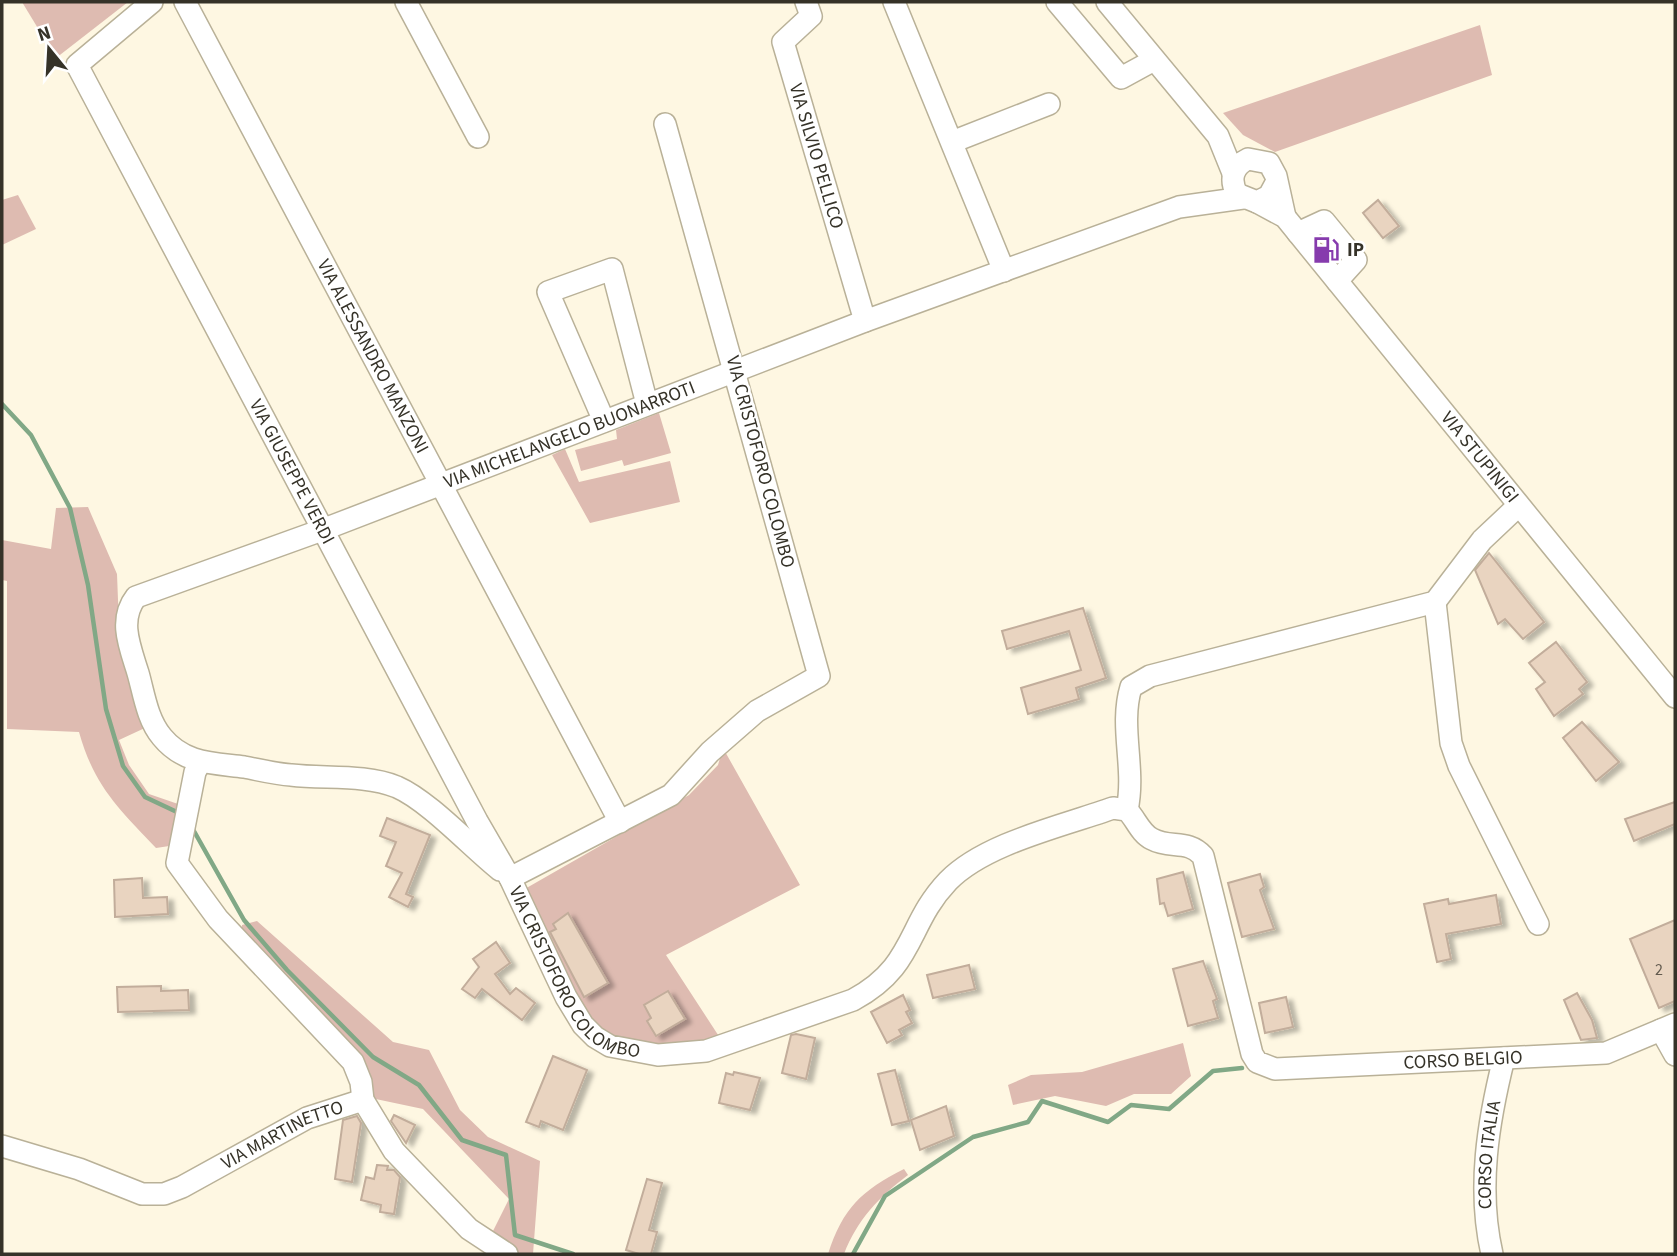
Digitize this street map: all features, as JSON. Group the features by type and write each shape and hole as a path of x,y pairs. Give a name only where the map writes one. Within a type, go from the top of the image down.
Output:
{"street":[{"name":"VIA GIUSEPPE VERDI","path":"152,2 77,65 322,530 510,878"},
{"name":"VIA ALESSANDRO MANZONI","path":"185,2 620,822"},
{"path":"406,2 478,137"},
{"name":"VIA SILVIO PELLICO","path":"806,2 811,16 783,42 865,321"},
{"path":"894,2 1004,271"},
{"path":"1057,2 1121,78 1154,60"},
{"path":"1107,2 1218,136 1241,188"},
{"path":"952,142 1049,104"},
{"name":"VIA CRISTOFORO COLOMBO","path":"665,124 818,676 757,711 710,752 671,795 510,878 566,997 595,1037 630,1052 658,1055 692,1054 832,1009 870,991 905,955 940,891 961,869 1010,845 1080,819 1113,808 1127,810"},
{"path":"1218,136 1255,158 1269,163 1276,183 1269,196 1241,188"},
{"path":"1241,188 1242,162 1255,158"},
{"name":"VIA STUPINIGI","path":"1276,183 1292,225"},
{"name":"VIA MICHELANGELO BUONARROTI","path":"200,763 162,738 150,718 126,624 128,608 136,597 322,530 865,321 1241,188"},
{"name":"VIA STUPINIGI","path":"1241,188 1292,225 1675,697"},
{"path":"604,421 548,292 612,269 647,404"},
{"path":"1127,810 1131,775 1125,707 1130,687 1150,676 1436,602 1482,540 1518,506"},
{"path":"1436,602 1451,743 1459,766 1538,923"},
{"path":"363,1100 361,1082 353,1062 218,919 177,863 195,772 200,763 289,775 366,780 394,786 412,795 510,878"},
{"name":"CORSO BELGIO","path":"1127,810 1142,830 1155,841 1191,846 1203,856 1252,1054 1257,1062 1275,1069 1606,1053 1668,1027"},
{"path":"1668,1027 1675,1055"},
{"name":"CORSO ITALIA","path":"1492,1254 1486,1193 1486,1142 1504,1058"},
{"name":"VIA MARTINETTO","path":"2,1146 79,1170 142,1194 164,1194 182,1188 307,1118 363,1100 394,1151 469,1229 507,1254"}],"shaded area":[{"path":"22,2 128,2 56,58"},
{"path":"1480,25 1492,75 1275,152 1243,135 1223,113"},
{"path":"18,195 36,229 2,245 2,200"},
{"path":"659,413 671,453 624,466 622,460 581,471 575,450 617,439 616,430"},
{"path":"565,449 579,482 670,461 680,502 590,523 552,455"},
{"path":"88,507 117,574 119,626 147,727 119,740 129,765 149,794 181,805 176,845 156,848 119,808 92,767 79,732 7,729 7,581 2,580 2,540 51,549 56,508"},
{"path":"723,748 800,885 666,955 722,1041 642,1049 603,1036 579,1008 523,890 689,795 718,765"},
{"path":"257,921 393,1042 429,1050 460,1110 488,1137 540,1161 533,1254 496,1254 485,1247 509,1199 423,1109 371,1098 242,941 242,925"},
{"path":"1183,1043 1191,1076 1171,1094 1134,1094 1106,1106 1055,1096 1013,1105 1008,1085 1031,1075 1082,1072"},
{"path":"904,1169 908,1175 870,1210 855,1230 844,1254 828,1254 840,1224 856,1202 876,1185"}],"building":[{"path":"1378,200 1399,226 1383,238 1363,213"},
{"path":"1489,553 1544,622 1523,639 1505,619 1498,624 1475,570"},
{"path":"1083,608 1106,678 1076,688 1079,699 1028,714 1021,688 1081,670 1069,631 1007,649 1002,631"},
{"path":"1556,642 1587,682 1579,689 1583,694 1554,716 1536,689 1545,682 1529,663"},
{"path":"1582,722 1619,762 1596,781 1563,738"},
{"path":"1675,802 1675,824 1634,841 1625,819"},
{"path":"387,818 430,835 406,894 413,897 408,907 389,897 402,873 386,866 396,842 380,836"},
{"path":"1183,872 1193,909 1168,916 1164,903 1160,904 1157,879"},
{"path":"1260,874 1264,887 1260,890 1274,929 1242,937 1228,883"},
{"path":"142,878 143,898 167,897 168,914 115,917 114,880"},
{"path":"1496,895 1501,924 1446,934 1451,959 1437,962 1424,904 1448,899 1449,904"},
{"path":"568,913 608,983 584,997 550,932 556,929 553,924"},
{"path":"1675,920 1675,1001 1659,1008 1630,939"},
{"path":"496,942 510,963 495,974 510,994 516,988 535,1003 522,1020 482,989 475,998 462,989 479,967 473,959"},
{"path":"1203,961 1217,999 1213,1001 1218,1018 1188,1026 1173,969"},
{"path":"969,965 975,989 933,998 927,975"},
{"path":"161,986 161,991 188,990 189,1010 118,1012 117,987"},
{"path":"668,991 685,1019 656,1036 647,1021 651,1018 644,1005"},
{"path":"1577,993 1592,1020 1597,1038 1581,1040 1564,1000"},
{"path":"903,995 910,1010 906,1012 912,1023 899,1030 902,1035 887,1043 871,1012"},
{"path":"1286,997 1293,1027 1265,1033 1259,1003"},
{"path":"791,1035 815,1038 806,1079 782,1073"},
{"path":"553,1056 587,1070 563,1130 541,1121 539,1127 526,1122"},
{"path":"895,1070 909,1121 892,1125 878,1074"},
{"path":"734,1072 760,1078 750,1110 719,1103 726,1073 733,1075"},
{"path":"946,1106 954,1136 920,1150 911,1120"},
{"path":"394,1115 415,1125 406,1143 391,1121"},
{"path":"357,1116 361,1123 352,1182 335,1179 343,1120"},
{"path":"377,1165 388,1166 387,1170 394,1170 400,1177 394,1214 380,1212 381,1205 361,1200 366,1177 374,1179"},
{"path":"647,1179 662,1183 649,1230 657,1232 651,1254 639,1254 626,1250"}],"waterway":[{"path":"2,404 31,435 70,508 88,585 106,709 123,766 145,797 179,813"},
{"path":"190,824 244,920 287,970 373,1057 419,1085 462,1140 506,1155 515,1235 573,1254"},
{"path":"853,1254 885,1196 973,1137 1028,1122 1042,1101 1108,1122 1131,1105 1169,1109 1213,1071 1242,1068"}],"place":[{"name":"IP","path":"1326,250"}]}
